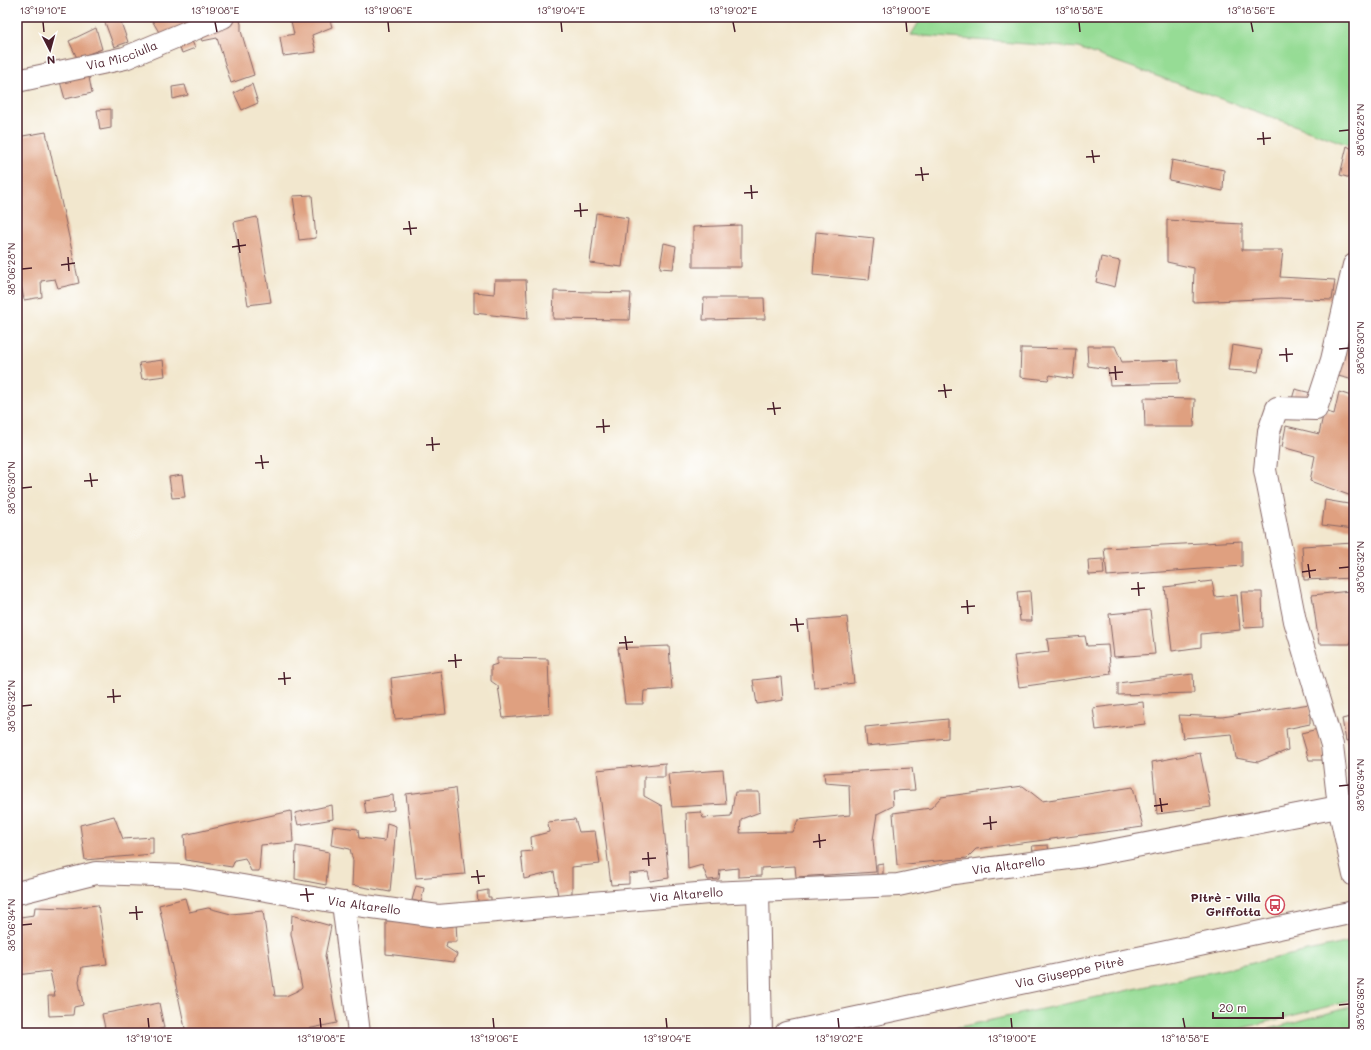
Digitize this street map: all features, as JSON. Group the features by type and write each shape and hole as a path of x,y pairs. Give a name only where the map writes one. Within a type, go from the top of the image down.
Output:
{"street":[{"name":"Via Micciulla","path":"17,81 125,58 223,17"},
{"path":"1354,265 1332,360 1316,409 1277,408 1269,431 1265,470 1295,621 1332,745 1347,805 1354,875"},
{"name":"Via Altarello","path":"17,893 96,873 183,876 344,903 438,916 709,893 898,885 954,873 1084,856 1347,805"},
{"path":"758,891 761,1033"},
{"path":"344,903 359,1033"},
{"name":"Via Giuseppe Pitrè","path":"786,1033 1354,912"}],"green space":[{"path":"922,17 1354,17 1354,147 1078,48 911,35"},
{"path":"1354,941 1354,1000 1223,1033 932,1033"},
{"path":"1354,1006 1354,1033 1255,1033"}],"building":[{"path":"103,17 119,17 128,42 114,47"},
{"path":"150,17 202,17 163,39"},
{"path":"239,17 241,31 254,75 231,83 217,38 202,41 197,30"},
{"path":"290,17 329,17 332,27 312,35 316,52 283,56 280,37 294,34"},
{"path":"96,28 102,49 77,58 69,41"},
{"path":"191,39 195,48 182,53 178,44"},
{"path":"88,72 92,93 65,99 59,78"},
{"path":"252,84 258,103 242,110 234,93"},
{"path":"185,85 188,95 173,99 172,87"},
{"path":"111,109 111,128 100,130 97,110"},
{"path":"46,132 79,283 58,288 55,279 41,281 42,297 24,300 17,264 17,137"},
{"path":"1347,146 1354,150 1354,179 1340,175"},
{"path":"1172,160 1224,170 1223,191 1169,180"},
{"path":"312,195 316,238 299,240 293,196"},
{"path":"596,213 628,218 622,267 590,263"},
{"path":"257,217 271,302 248,305 234,222"},
{"path":"1167,220 1242,224 1242,250 1283,250 1280,277 1335,280 1332,300 1280,298 1193,302 1194,268 1167,262"},
{"path":"741,225 741,267 693,267 693,227"},
{"path":"816,232 874,238 869,280 813,275"},
{"path":"664,243 676,246 673,269 660,268"},
{"path":"1101,257 1120,261 1115,287 1096,282"},
{"path":"495,280 526,280 528,319 474,313 474,292 494,294"},
{"path":"554,291 631,293 629,320 553,319"},
{"path":"704,298 764,298 765,319 703,320"},
{"path":"1344,332 1354,334 1354,380 1338,376"},
{"path":"1232,345 1262,350 1258,372 1228,370"},
{"path":"1087,346 1115,346 1122,362 1178,360 1180,383 1110,385 1108,369 1088,366"},
{"path":"1021,348 1076,349 1073,379 1050,375 1048,380 1020,377"},
{"path":"163,360 165,376 142,379 139,363"},
{"path":"1295,389 1315,394 1312,404 1292,399"},
{"path":"1339,392 1354,397 1354,497 1310,481 1315,456 1282,447 1286,426 1319,434 1324,411 1334,414"},
{"path":"1144,398 1195,399 1194,427 1145,427"},
{"path":"182,475 185,497 172,498 169,477"},
{"path":"1325,500 1354,505 1354,529 1322,525"},
{"path":"1242,541 1242,566 1107,576 1104,548"},
{"path":"1354,543 1354,578 1304,580 1302,546"},
{"path":"1103,559 1104,574 1089,575 1088,560"},
{"path":"1212,581 1215,597 1237,595 1240,630 1201,634 1201,647 1172,651 1165,587"},
{"path":"1030,591 1032,621 1020,621 1017,592"},
{"path":"1350,591 1354,592 1354,635 1350,644 1319,644 1312,595"},
{"path":"1241,592 1262,592 1263,627 1244,628"},
{"path":"1150,610 1155,654 1114,657 1109,614"},
{"path":"847,617 854,683 814,688 808,620"},
{"path":"1085,636 1087,646 1108,645 1111,674 1019,687 1014,656 1049,652 1047,639"},
{"path":"669,646 672,689 644,691 643,704 625,704 618,648"},
{"path":"497,658 548,659 550,714 503,718 498,686 491,681 491,666 497,664"},
{"path":"441,671 446,714 395,719 391,678"},
{"path":"1193,674 1194,693 1118,695 1118,683"},
{"path":"781,677 783,700 757,704 753,680"},
{"path":"1143,702 1145,724 1096,730 1093,708"},
{"path":"1310,704 1310,724 1286,729 1288,750 1258,762 1236,758 1232,734 1183,738 1179,715 1222,717"},
{"path":"1354,716 1354,740 1346,741 1342,719"},
{"path":"948,719 948,738 867,746 865,727"},
{"path":"1318,729 1325,760 1309,760 1301,733"},
{"path":"1200,753 1211,807 1157,814 1152,762"},
{"path":"665,763 665,777 644,777 644,796 662,806 669,878 650,881 648,872 629,874 629,884 611,885 597,770"},
{"path":"912,768 915,790 892,791 893,806 877,814 873,840 876,872 796,877 795,866 761,868 761,876 738,877 738,868 720,870 719,879 708,880 702,865 688,869 686,813 701,812 703,818 731,816 735,792 759,792 760,812 741,819 740,833 793,832 798,820 850,815 849,785 825,783 824,773"},
{"path":"723,770 726,804 672,807 668,774"},
{"path":"1023,786 1042,801 1133,787 1143,827 976,849 967,858 897,865 893,813 931,808 941,797"},
{"path":"455,788 465,874 416,878 406,794"},
{"path":"393,795 394,810 366,814 364,800"},
{"path":"332,805 333,819 298,825 295,813"},
{"path":"291,811 293,842 261,845 259,871 251,871 245,858 235,860 232,867 186,860 184,835"},
{"path":"114,816 123,839 153,837 153,854 85,860 80,825"},
{"path":"575,819 579,832 595,831 600,864 572,867 572,893 558,896 554,872 524,879 521,852 532,851 531,837 549,832 548,822"},
{"path":"387,823 396,826 390,892 352,885 353,861 350,849 331,845 333,826 358,829 359,838 385,841"},
{"path":"1048,845 1049,854 1034,857 1032,846"},
{"path":"296,846 329,852 326,885 295,879"},
{"path":"883,863 883,874 877,875 877,864"},
{"path":"416,886 424,888 421,902 412,900"},
{"path":"488,890 488,897 491,897 491,901 478,902 477,892"},
{"path":"185,898 189,912 208,908 231,914 263,911 275,996 286,996 302,987 291,934 292,915 331,926 325,956 337,1023 302,1030 303,1033 186,1033 159,905"},
{"path":"98,905 107,964 82,967 79,981 83,1005 74,1007 73,1015 49,1016 48,996 55,996 50,971 17,975 17,908 20,917 34,915 35,907 68,908"},
{"path":"386,921 456,922 457,942 447,942 446,947 457,954 454,962 386,954"},
{"path":"159,1003 164,1028 148,1033 106,1033 102,1014"}],"place":[{"name":"Pitrè - Villa Griffotta","path":"1275,905"}]}
